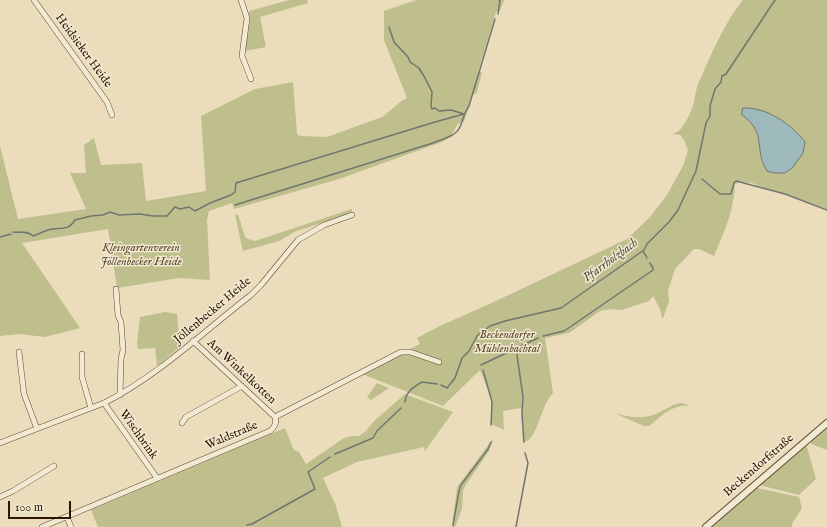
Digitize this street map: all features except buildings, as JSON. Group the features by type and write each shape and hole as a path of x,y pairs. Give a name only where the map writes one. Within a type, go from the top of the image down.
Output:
{"street":[{"name":"Heidsieker Heide","path":"34,0 107,102 112,115"},
{"path":"241,0 247,18 242,56 251,79"},
{"name":"Jöllenbecker Heide","path":"0,443 104,403 120,395 158,370 251,295 298,240 324,225 352,215"},
{"path":"116,290 118,315 121,322 123,350 121,359 120,395"},
{"name":"Am Winkelkotten","path":"193,341 275,417"},
{"path":"19,352 24,394 37,428"},
{"path":"275,417 400,352 410,352 439,362"},
{"path":"82,354 82,377 91,408"},
{"path":"182,423 186,417 242,386"},
{"name":"Wischbrink","path":"104,403 157,478"},
{"name":"Waldstraße","path":"42,527 270,431 276,424 275,417"},
{"name":"Beckendorfstraße","path":"706,527 827,423"},
{"path":"0,497 13,491 54,466"},
{"path":"67,517 71,527"}],"green space":[{"path":"289,0 307,0 308,3 260,17 266,47 245,51 250,20 249,11"},
{"name":"Kleingartenverein Jöllenbecker Heide","path":"416,0 504,0 500,11 496,12 478,72 482,72 477,92 472,96 464,122 458,124 450,137 442,142 339,179 234,209 232,203 209,211 207,220 210,280 179,278 117,288 108,229 22,243 80,328 45,337 19,334 0,336 0,146 18,219 86,209 70,173 86,173 84,145 94,138 101,165 142,163 146,201 206,191 201,116 255,89 293,82 297,133 298,135 302,136 327,137 382,117 407,98 384,40 384,11"},
{"name":"Beckendorfer Mühlenbachtal","path":"743,0 827,0 827,209 752,183 740,182 735,184 731,212 714,256 699,249 694,249 675,269 668,291 669,301 663,318 653,296 649,301 622,310 610,309 600,311 569,333 545,338 553,393 545,406 533,435 523,443 521,408 503,411 504,430 491,424 492,399 480,370 443,406 362,374 420,344 417,338 440,326 627,239 650,217 667,195 684,164 688,150 680,135 673,134 680,130 688,118 697,87 723,30","holes":["742,115 780,120 799,136 762,163 760,142 756,131 753,125"]},
{"path":"352,209 352,214 296,231 279,241 243,251 235,215 238,214 245,237 255,241"},
{"path":"165,312 177,314 180,347 157,366 155,348 138,349 137,343 140,317"},
{"path":"377,383 389,388 371,400 367,397"},
{"path":"405,394 453,412 425,451 424,447 357,462 323,478 336,506 342,527 98,527 91,510 285,428 294,450 299,452 306,464 344,438 359,436"},
{"path":"682,403 691,406 678,407 668,411 649,426 644,426 612,412 628,416 645,417"},
{"path":"827,428 827,450 811,444 811,441"},
{"path":"492,440 489,451 465,486 463,491 462,509 455,527 452,527 457,487"},
{"path":"806,446 816,479 799,495 759,485"},
{"path":"757,488 799,497 802,508 792,524 792,527 712,527"}],"water":[{"path":"743,108 761,110 778,118 793,129 805,142 803,153 793,167 785,173 774,173 767,171 761,156 758,135 755,128 742,115"}],"waterway":[{"path":"498,14 499,0"},
{"name":"Pfarrholzbach","path":"441,385 447,388 455,378 462,358 469,351 477,336 490,326 561,308 644,250 647,244 669,222 678,210 696,171 706,123 710,116 710,106 715,89 721,82 722,76 726,74 775,0"},
{"path":"235,205 433,143 455,133 460,127 469,106 495,19"},
{"path":"389,27 394,42 408,57 410,62 419,68 425,78 432,92 432,109 435,108 439,111 451,110 464,114"},
{"path":"13,232 26,232 33,236 52,229 66,228 75,220 103,215 110,212 119,215 140,214 167,216 175,207 180,209 189,207 195,211 210,203 231,195 235,192 236,183 464,114"},
{"path":"702,179 720,194 731,194 736,181 785,194 827,210"},
{"path":"0,237 11,234"},
{"path":"643,251 647,258"},
{"path":"543,336 564,331 570,327 653,270 650,263"},
{"path":"481,365 538,338"},
{"path":"516,348 523,397 522,414 524,442"},
{"path":"483,370 492,402 491,425"},
{"name":"Pfarrholzbach","path":"405,402 409,392 422,382 437,384"},
{"name":"Pfarrholzbach","path":"335,454 373,438 377,431 401,408"},
{"path":"453,525 461,485 488,449 491,442"},
{"path":"516,527 528,463 525,453"},
{"name":"Pfarrholzbach","path":"247,525 252,524 315,489 308,472 330,457"}]}
